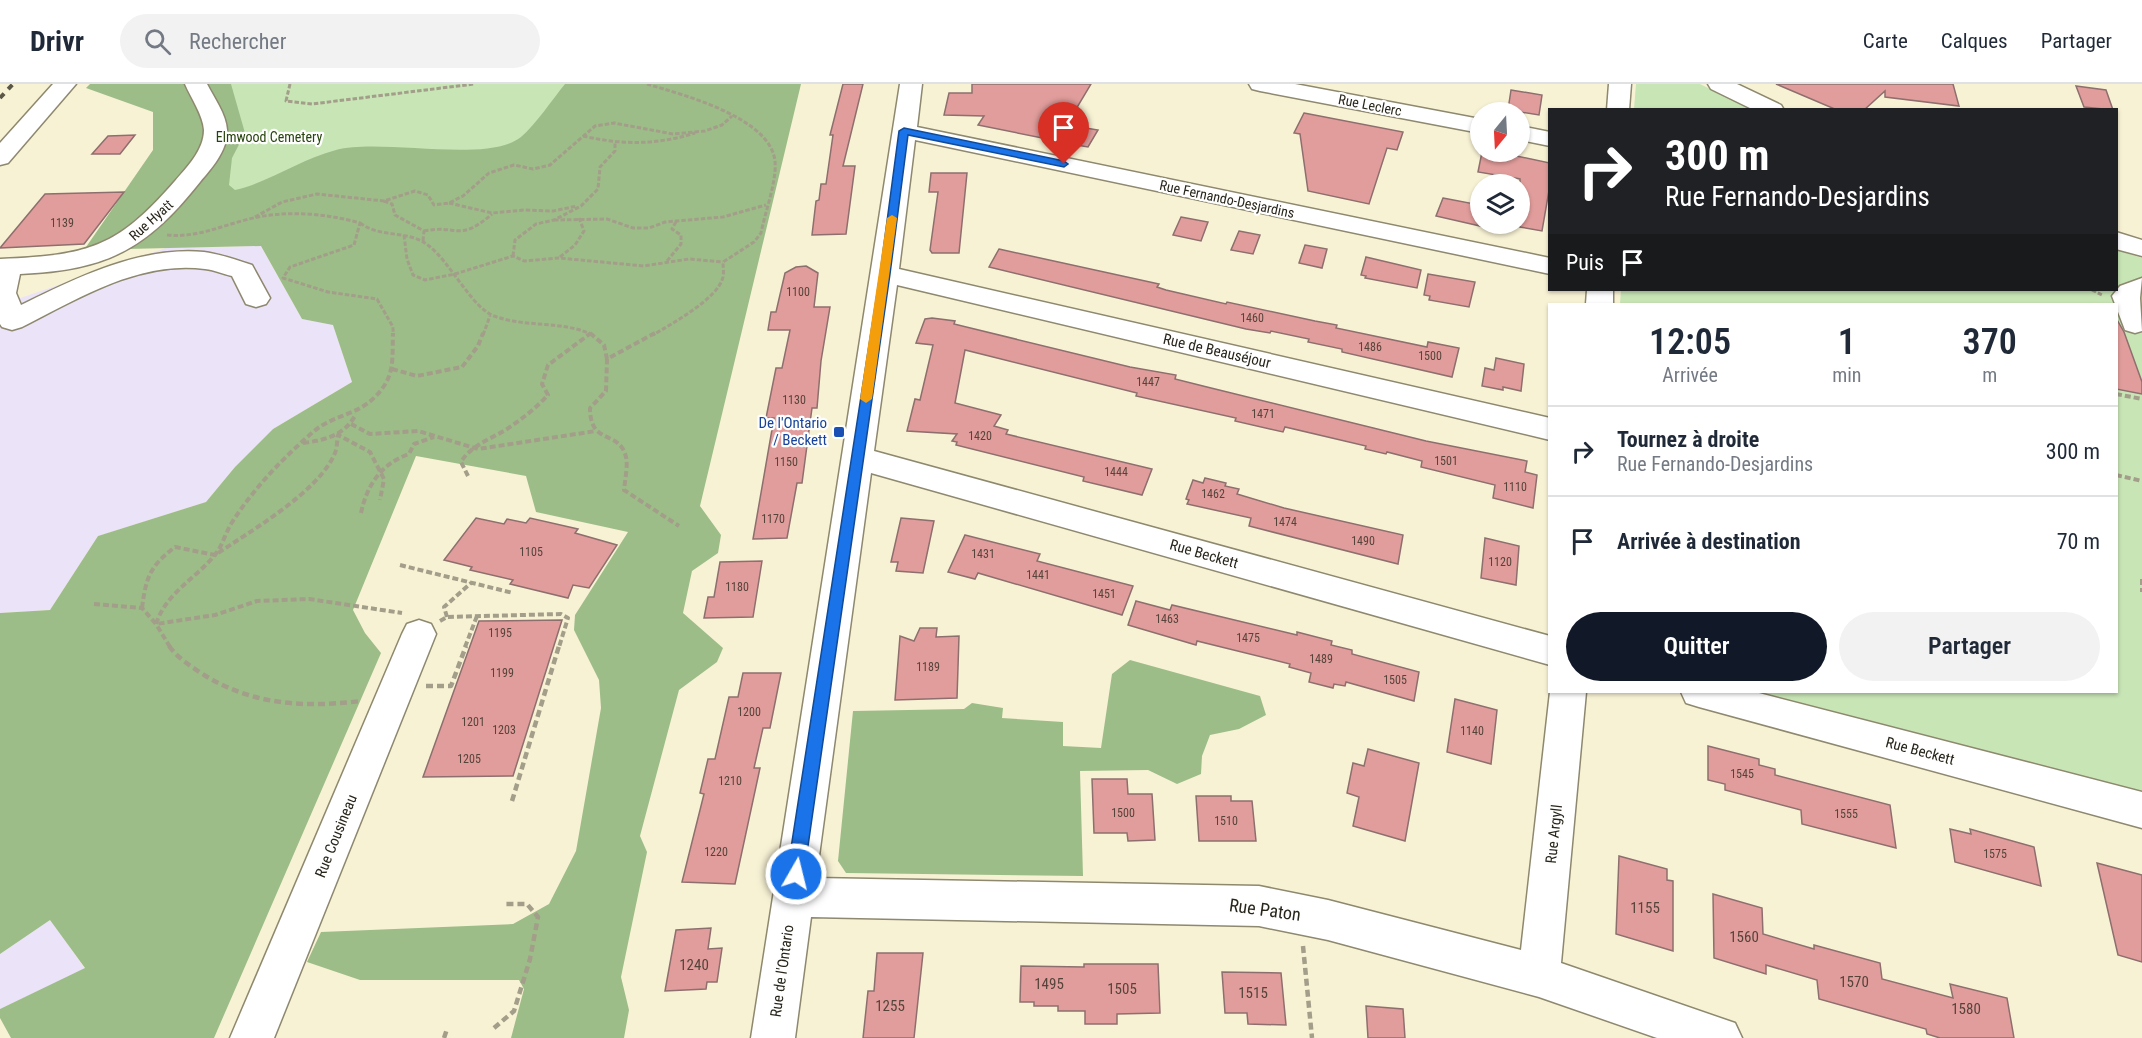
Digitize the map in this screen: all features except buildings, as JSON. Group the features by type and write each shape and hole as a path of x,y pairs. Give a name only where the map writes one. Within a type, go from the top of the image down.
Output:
{"street":[{"path":"0,158 65,84"},
{"name":"Rue Hyatt","path":"4,267 90,259 118,248 154,221 204,162 215,138 215,127 196,84"},
{"name":"Rue de l'Ontario","path":"772,1038 885,274 910,84"},
{"name":"Rue Leclerc","path":"1260,84 1470,124"},
{"path":"1618,108 1620,84"},
{"path":"1719,84 1769,108"},
{"name":"Rue Fernando-Desjardins","path":"904,131 1548,266"},
{"path":"1530,135 1548,139"},
{"path":"2118,241 2142,248"},
{"path":"4,267 3,292 6,325 104,278 154,262 200,260 243,271 256,298"},
{"name":"Rue de Beauséjour","path":"885,274 1548,429"},
{"path":"2135,324 2126,296 2142,286"},
{"name":"Rue Beckett","path":"857,459 886,465 1548,650"},
{"name":"Rue Cousineau","path":"252,1038 426,622"},
{"name":"Rue Argyll","path":"1539,976 1568,693"},
{"name":"Rue Beckett","path":"1702,693 2142,810"},
{"name":"Rue Paton","path":"792,897 1259,906 1296,913 1539,976 1720,1038"}],"path":[{"path":"290,84 286,100 312,105 474,84"},
{"path":"404,236 407,259 413,275 425,280 455,274 513,256 524,261 559,258 644,266 689,259 723,262 754,242 761,233 775,161 771,145 763,134 712,106 647,84"},
{"path":"583,136 615,143 674,141 722,125 732,116"},
{"path":"450,203 463,196 489,173 514,165 533,169 550,165 595,126 614,123 673,134 698,132"},
{"path":"554,220 581,206 598,189 598,170 606,158 615,151 615,143"},
{"path":"384,201 415,191 428,195 434,205 450,203 492,213 524,210 553,211 581,206"},
{"path":"252,218 282,202 317,194 384,201 392,204 395,215 424,231 432,228 456,233 470,231 492,213"},
{"path":"513,256 515,240 536,224 554,220 606,219 633,228 649,228 677,220 723,217 766,205"},
{"path":"154,221 156,232 170,236 195,234 252,218 295,214 336,215 360,223 369,232 404,236 423,241 455,274 470,299 490,316 543,326 568,325 587,330 604,345 607,359 606,391 590,408 590,422 596,431 616,442 626,457 624,490 679,526"},
{"path":"559,258 575,245 584,231 579,218"},
{"path":"666,261 681,244 681,235 672,229 677,220"},
{"path":"215,555 231,524 260,484 315,430 369,405 385,385 392,369 393,327 377,299 328,292 283,278 290,267 354,245 360,223"},
{"path":"423,241 424,231"},
{"path":"607,359 695,308 715,290 724,278 723,262"},
{"path":"392,369 417,375 462,367 478,346 490,316"},
{"path":"468,476 460,462 471,447 500,433 540,405 548,395 542,384 548,365 591,333"},
{"path":"2118,394 2142,399"},
{"path":"303,443 318,442 338,435 351,424 356,413"},
{"path":"351,424 370,434 418,431 478,449 596,431"},
{"path":"338,435 370,452 384,479 380,500"},
{"path":"156,624 160,611 176,591 215,555 279,510 310,484 335,456 338,435"},
{"path":"361,513 366,491 392,460 409,454 414,444 434,436"},
{"path":"2118,475 2142,481"},
{"path":"215,555 175,547 154,563 145,581 142,608 176,654 211,681 252,699 291,706 326,706 396,691 451,686 477,616"},
{"path":"400,565 513,593"},
{"path":"2142,579 2142,592"},
{"path":"426,622 471,583"},
{"path":"156,624 215,615 257,601 309,599 426,622 477,616 561,614 568,618 512,801"},
{"path":"94,604 142,608"},
{"path":"494,1028 514,1011 530,959 538,917 527,904 506,904"},
{"path":"1296,913 1302,942 1312,1038"},
{"path":"444,1038 447,1029"}],"shaded area":[{"path":"261,246 302,319 333,324 352,382 273,429 235,467 206,502 98,536 50,610 0,613 0,305 166,248"},
{"path":"50,919 85,969 0,1009 0,954"}],"green space":[{"path":"90,84 231,84 245,133 232,158 229,185 235,190 261,182 310,159 336,150 380,147 460,150 505,145 527,132 565,84 801,84 700,506 721,535 718,553 692,571 683,613 723,648 717,662 679,690 640,836 647,852 621,977 629,1010 624,1038 511,1038 524,989 519,980 360,980 307,962 321,932 513,924 549,904 576,851 601,708 599,680 574,630 575,615 628,532 536,512 526,476 416,456 353,610 365,633 381,653 214,1038 11,1038 0,1018 0,1009 85,968 50,920 0,954 0,613 50,610 98,536 206,502 235,467 273,429 352,382 333,325 302,319 261,246 84,250 153,150 153,112 86,88"},
{"name":"Elmwood Cemetery","path":"196,84 572,84 543,164 174,199"},
{"path":"1636,84 1700,84 1749,108 1634,108"},
{"path":"2118,250 2142,258 2142,796 1744,693 2118,693 2118,303 1620,303 1621,291 2118,291"},
{"path":"1130,660 1260,696 1266,715 1239,729 1210,735 1202,756 1201,774 1177,784 1148,770 1080,771 1083,876 846,873 838,861 853,711 964,709 972,703 1003,708 1002,718 1063,722 1063,746 1101,748 1112,674"}],"railway":[{"path":"0,98 13,84"}],"slow traffic":[{"path":"866,399 892,218"}],"place":[{"name":"De l'Ontario / Beckett","path":"839,432"}],"route":[{"path":"796,874 904,131 1064,164"}]}
